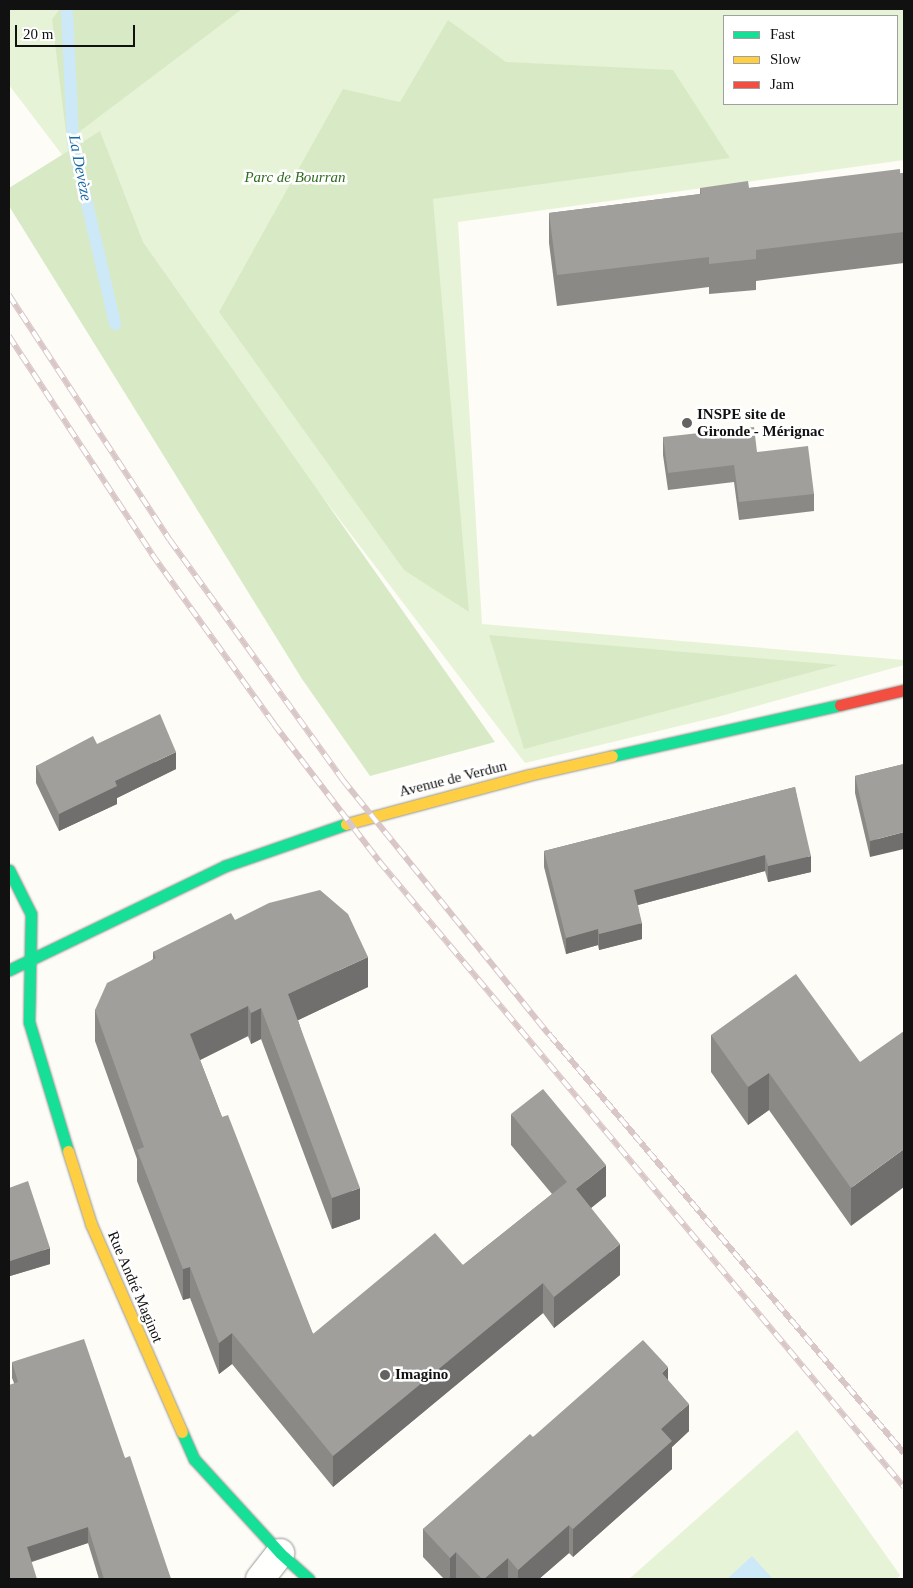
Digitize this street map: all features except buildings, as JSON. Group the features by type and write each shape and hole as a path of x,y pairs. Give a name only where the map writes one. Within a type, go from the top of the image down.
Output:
{"main road":[{"name":"Avenue de Verdun","path":"9,970 225,866 323,831 529,775 904,690"},
{"name":"Rue André Maginot","path":"9,870 31,914 29,1022 91,1224 194,1459 280,1553 308,1579"}],"street":[{"path":"260,1579 280,1553"}],"green space":[{"name":"Parc de Bourran","path":"9,9 904,9 904,160 458,222 482,624 904,660 904,665 721,716 525,763 9,85"},
{"path":"60,9 242,9 67,141 52,19"},
{"path":"448,20 506,62 673,70 730,158 433,199 469,612 404,570 219,312 343,89 400,102"},
{"path":"100,131 143,242 495,742 370,776 302,679 9,206 9,188"},
{"path":"489,635 838,665 524,749"},
{"path":"797,1430 900,1575 897,1579 629,1579"}],"water":[{"path":"752,1556 773,1579 727,1579"}],"waterway":[{"name":"La Devèze","path":"67,9 73,143 115,324"}],"railway":[{"path":"9,295 170,540 343,780 549,1034 904,1453"},
{"path":"9,336 152,554 274,724 379,861 904,1487"}],"traffic: fast":[{"path":"612,756 840,705"},
{"path":"9,970 225,866 346,824"},
{"path":"9,870 31,914 29,1022 68,1151"},
{"path":"182,1432 194,1459 280,1553 309,1579"}],"traffic: slow":[{"path":"346,824 529,775 612,756"},
{"path":"68,1151 91,1224 182,1432"}],"traffic: jam":[{"path":"840,705 904,690"}],"place":[{"name":"INSPE site de Gironde - Mérignac","path":"687,423"},
{"name":"Imagino","path":"385,1375"}]}
